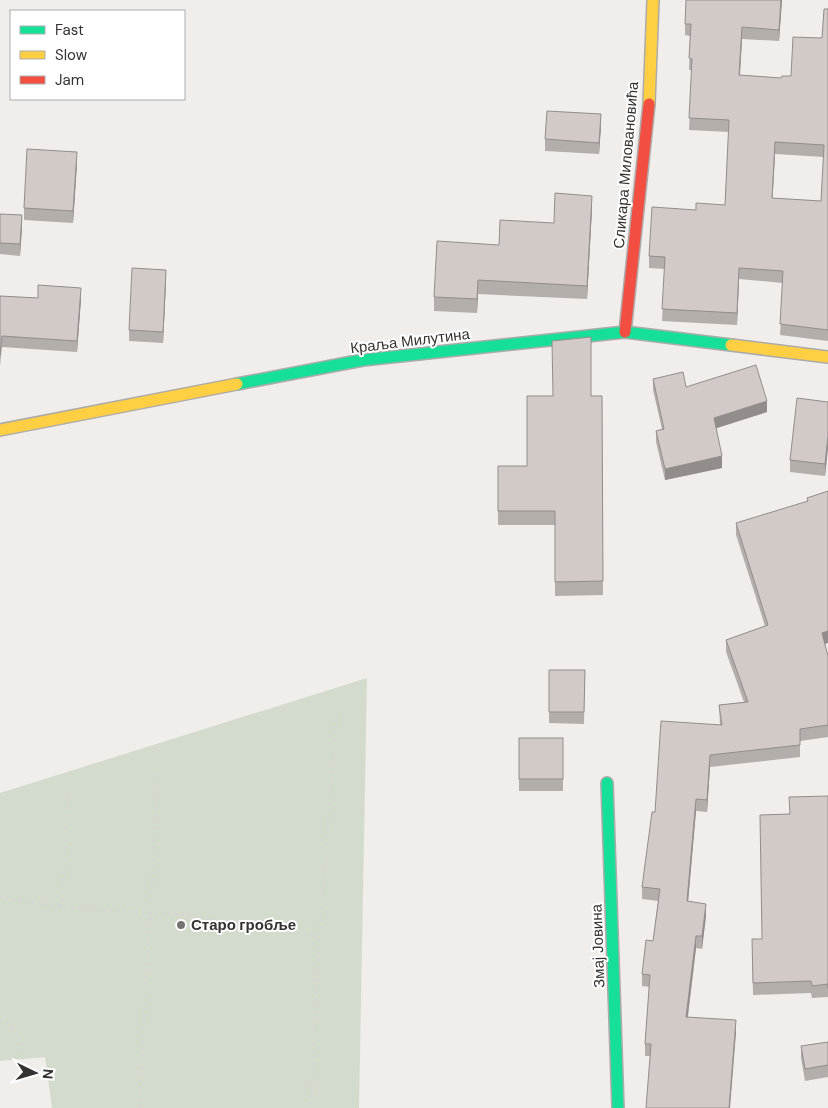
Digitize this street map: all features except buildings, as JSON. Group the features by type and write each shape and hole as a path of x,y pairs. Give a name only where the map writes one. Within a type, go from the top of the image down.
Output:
{"street":[{"name":"Сликара Миловановића","path":"626,332 649,100 653,0"},
{"name":"Краља Милутина","path":"0,430 362,360 626,332 828,357"},
{"name":"Змај Јовина","path":"608,783 618,1108"}],"path":[{"path":"311,1104 319,939 336,708"},
{"path":"139,1108 158,770"},
{"path":"62,907 68,792"},
{"path":"0,897 62,907 173,914 309,935 319,939"},
{"path":"0,1020 11,1024 18,1035 24,1052"}],"green space":[{"name":"Старо гробље","path":"367,678 359,1108 52,1108 45,1057 0,1061 0,793"}],"traffic: fast":[{"path":"237,384 363,360 625,332 731,345"},
{"path":"607,783 618,1108"}],"traffic: slow":[{"path":"649,104 653,0"},
{"path":"731,345 828,357"},
{"path":"0,430 237,384"}],"traffic: jam":[{"path":"625,332 649,104"}],"place":[{"name":"Старо гробље","path":"181,925"}]}
